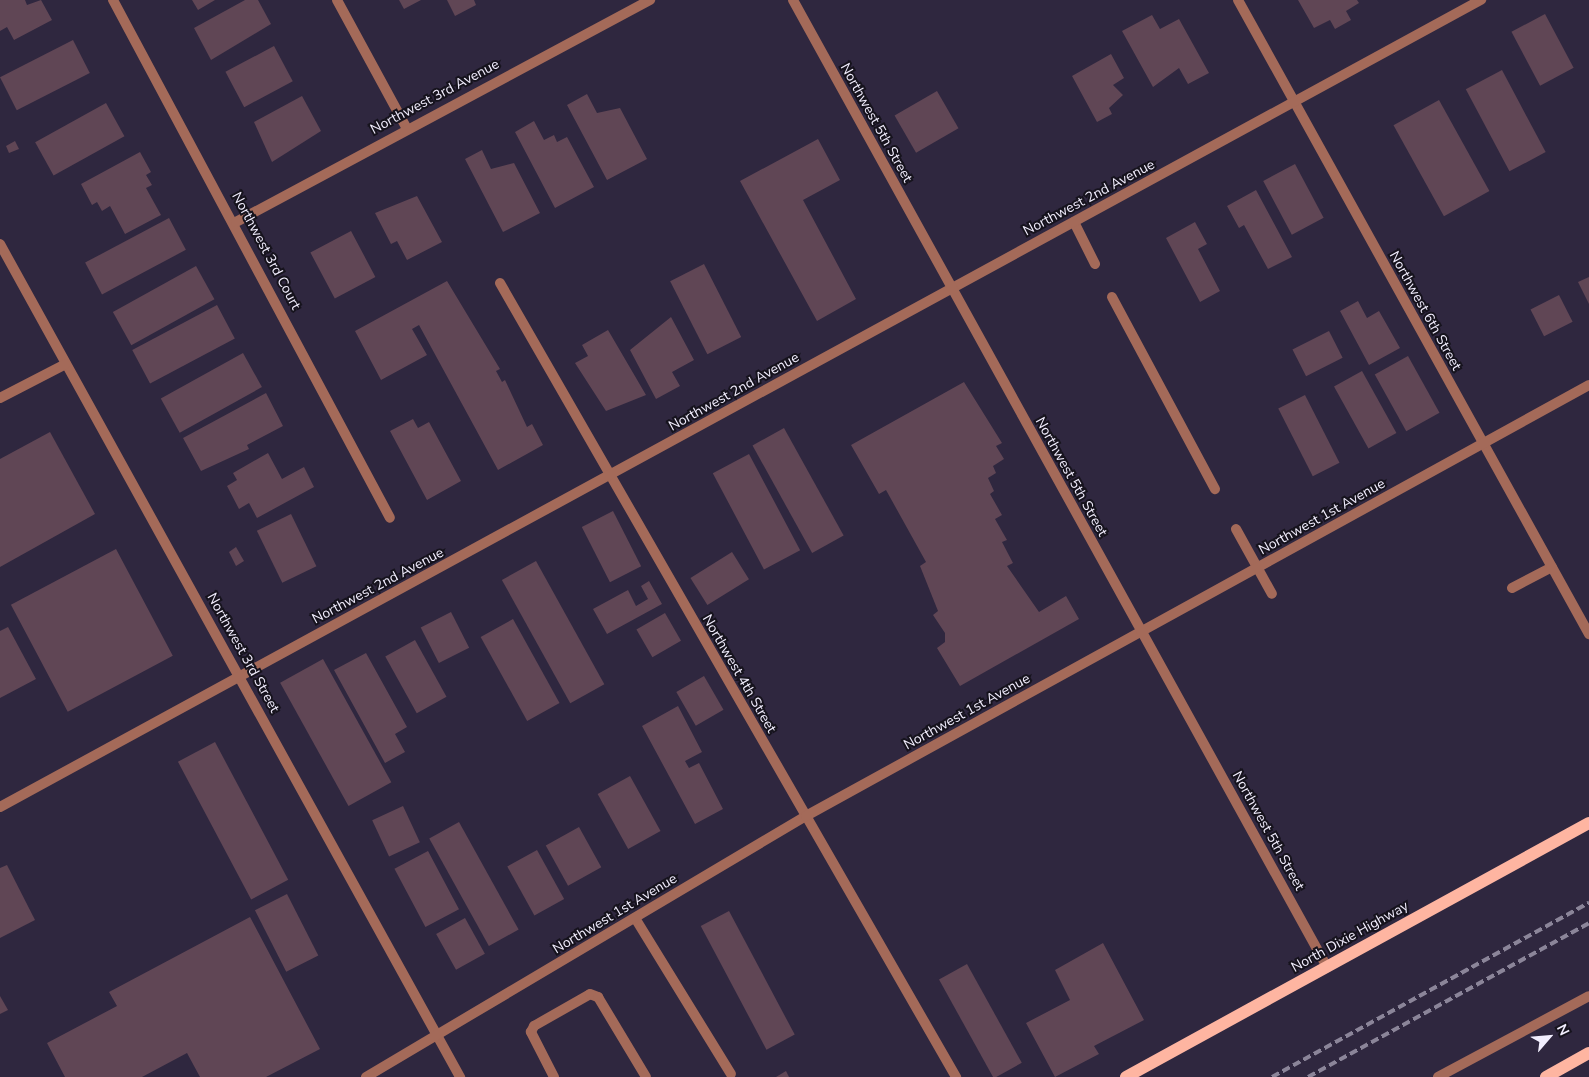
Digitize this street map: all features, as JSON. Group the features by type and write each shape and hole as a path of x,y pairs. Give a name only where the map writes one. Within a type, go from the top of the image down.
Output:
{"main road":[{"name":"North Dixie Highway","path":"1126,1077 1589,823"},
{"path":"1546,1077 1589,1053"}],"street":[{"name":"Northwest 3rd Court","path":"113,0 236,222 390,518"},
{"path":"337,0 406,127"},
{"name":"Northwest 3rd Avenue","path":"236,222 406,127 650,0"},
{"name":"Northwest 5th Street","path":"793,0 1327,967"},
{"name":"Northwest 6th Street","path":"1238,0 1589,634"},
{"name":"Northwest 2nd Avenue","path":"0,807 1480,0"},
{"path":"1074,222 1095,264"},
{"name":"Northwest 3rd Street","path":"0,244 241,676 460,1077"},
{"name":"Northwest 4th Street","path":"500,283 608,477 956,1077"},
{"path":"1112,297 1214,489"},
{"path":"0,398 66,364"},
{"name":"Northwest 1st Avenue","path":"366,1077 437,1038 806,816 1142,633 1589,385"},
{"path":"1236,529 1272,594"},
{"path":"1512,588 1552,567"},
{"path":"635,918 731,1074"},
{"path":"554,1077 531,1032 534,1026 590,994 598,997 646,1077"},
{"path":"1438,1077 1589,996"}],"building":[{"path":"0,0 25,0 27,5 41,0 52,20 14,40 7,27 0,31"},
{"path":"192,0 215,0 198,10"},
{"path":"245,0 258,0 271,24 211,60 194,28"},
{"path":"399,0 421,0 404,9"},
{"path":"447,0 474,0 476,5 455,16"},
{"path":"1298,0 1357,0 1359,3 1346,11 1351,20 1335,29 1330,20 1314,28"},
{"path":"1545,14 1574,68 1540,86 1511,32"},
{"path":"1152,15 1160,29 1179,19 1209,73 1188,84 1179,68 1153,87 1122,31"},
{"path":"73,40 90,73 17,110 0,77"},
{"path":"274,46 293,81 244,107 225,72"},
{"path":"1111,54 1124,78 1113,85 1123,95 1109,108 1112,114 1097,122 1072,76"},
{"path":"1502,70 1546,152 1509,171 1466,89"},
{"path":"937,91 958,128 916,153 895,116"},
{"path":"587,94 597,113 620,108 647,159 607,180 567,105"},
{"path":"302,96 321,131 272,162 254,122"},
{"path":"1439,100 1489,191 1444,216 1394,125"},
{"path":"106,103 124,136 54,176 35,142"},
{"path":"534,121 544,140 554,135 557,142 567,137 594,187 555,208 515,132"},
{"path":"818,139 840,180 803,200 856,299 817,321 740,181"},
{"path":"15,141 19,149 9,153 6,146"},
{"path":"482,150 491,169 514,163 540,213 503,232 465,159"},
{"path":"140,152 151,172 146,175 152,185 146,188 161,215 125,234 110,206 102,211 97,202 92,205 81,184"},
{"path":"1295,164 1324,218 1292,235 1263,181"},
{"path":"1256,190 1292,257 1268,269 1244,225 1239,228 1227,206"},
{"path":"417,196 442,242 407,260 397,241 391,244 375,213"},
{"path":"169,218 186,250 102,294 85,263"},
{"path":"1195,222 1207,244 1198,249 1220,291 1200,302 1166,238"},
{"path":"351,231 375,277 335,299 310,253"},
{"path":"704,264 741,337 707,354 670,281"},
{"path":"196,266 214,299 131,345 113,312"},
{"path":"1589,277 1589,304 1578,282"},
{"path":"447,281 500,369 496,371 502,382 505,380 527,427 532,424 543,445 498,470 419,325 412,329 427,355 381,380 355,331"},
{"path":"1559,295 1573,322 1544,336 1530,310"},
{"path":"1358,301 1367,318 1379,311 1400,348 1369,365 1340,311"},
{"path":"217,305 235,339 150,384 132,350"},
{"path":"671,317 694,360 672,372 680,386 656,399 630,350"},
{"path":"608,330 646,395 606,411 575,363 588,356 582,345"},
{"path":"1329,331 1343,358 1306,376 1292,350"},
{"path":"243,353 262,387 180,433 161,399"},
{"path":"1408,356 1440,413 1406,431 1375,374"},
{"path":"1362,371 1396,433 1368,449 1334,387"},
{"path":"964,382 1002,443 996,446 1004,459 993,466 996,473 988,478 994,491 990,494 1002,515 995,519 1007,540 1002,542 1013,563 1007,566 1039,612 1066,596 1079,619 960,686 937,648 945,642 945,633 933,615 938,611 920,566 926,562 886,490 879,494 851,445"},
{"path":"266,393 283,426 247,445 249,449 201,471 183,438"},
{"path":"1305,395 1340,463 1313,476 1278,409"},
{"path":"413,419 418,428 429,422 461,481 427,500 390,431"},
{"path":"784,428 844,536 812,553 753,445"},
{"path":"50,432 95,514 0,567 0,459"},
{"path":"268,453 282,479 304,467 314,487 257,518 249,503 239,509 227,486 237,480 233,473"},
{"path":"749,454 800,550 764,569 713,473"},
{"path":"613,511 641,566 610,582 582,527"},
{"path":"291,514 316,566 282,583 257,531"},
{"path":"236,547 244,561 236,566 229,552"},
{"path":"116,549 173,656 68,712 11,605"},
{"path":"732,552 749,579 707,605 690,578"},
{"path":"536,561 604,684 570,703 502,580"},
{"path":"649,581 662,604 607,634 593,609 628,590 636,606 648,599 641,586"},
{"path":"451,612 469,648 439,663 421,627"},
{"path":"665,613 681,641 652,657 636,630"},
{"path":"513,619 560,703 527,721 481,637"},
{"path":"8,627 36,679 0,698 0,631"},
{"path":"415,640 447,697 417,713 385,656"},
{"path":"366,653 407,727 395,734 405,752 385,763 334,670"},
{"path":"323,659 391,782 349,806 280,683"},
{"path":"704,676 724,710 696,726 676,692"},
{"path":"678,706 702,752 685,761 689,768 699,763 723,809 695,824 642,726"},
{"path":"215,742 288,880 251,899 178,762"},
{"path":"630,776 661,831 628,849 598,794"},
{"path":"403,806 420,842 389,857 372,820"},
{"path":"459,822 519,930 489,946 429,838"},
{"path":"579,827 601,867 568,886 546,845"},
{"path":"537,850 564,899 534,915 507,866"},
{"path":"428,851 459,909 425,927 394,869"},
{"path":"7,865 35,920 0,938 0,868"},
{"path":"287,894 318,955 286,972 255,910"},
{"path":"729,911 795,1035 766,1050 701,926"},
{"path":"250,917 320,1049 266,1077 200,1077 187,1053 142,1077 65,1077 47,1043 117,1006 109,992"},
{"path":"465,918 485,954 456,970 436,934"},
{"path":"1103,943 1144,1020 1094,1046 1099,1054 1055,1077 1026,1023 1070,1000 1055,970"},
{"path":"967,964 1022,1063 993,1077 939,980"},
{"path":"0,996 8,1010 0,1014"},
{"path":"786,1071 789,1077 776,1077"}],"railway":[{"path":"1272,1077 1589,903"},
{"path":"1308,1077 1589,923"}]}
